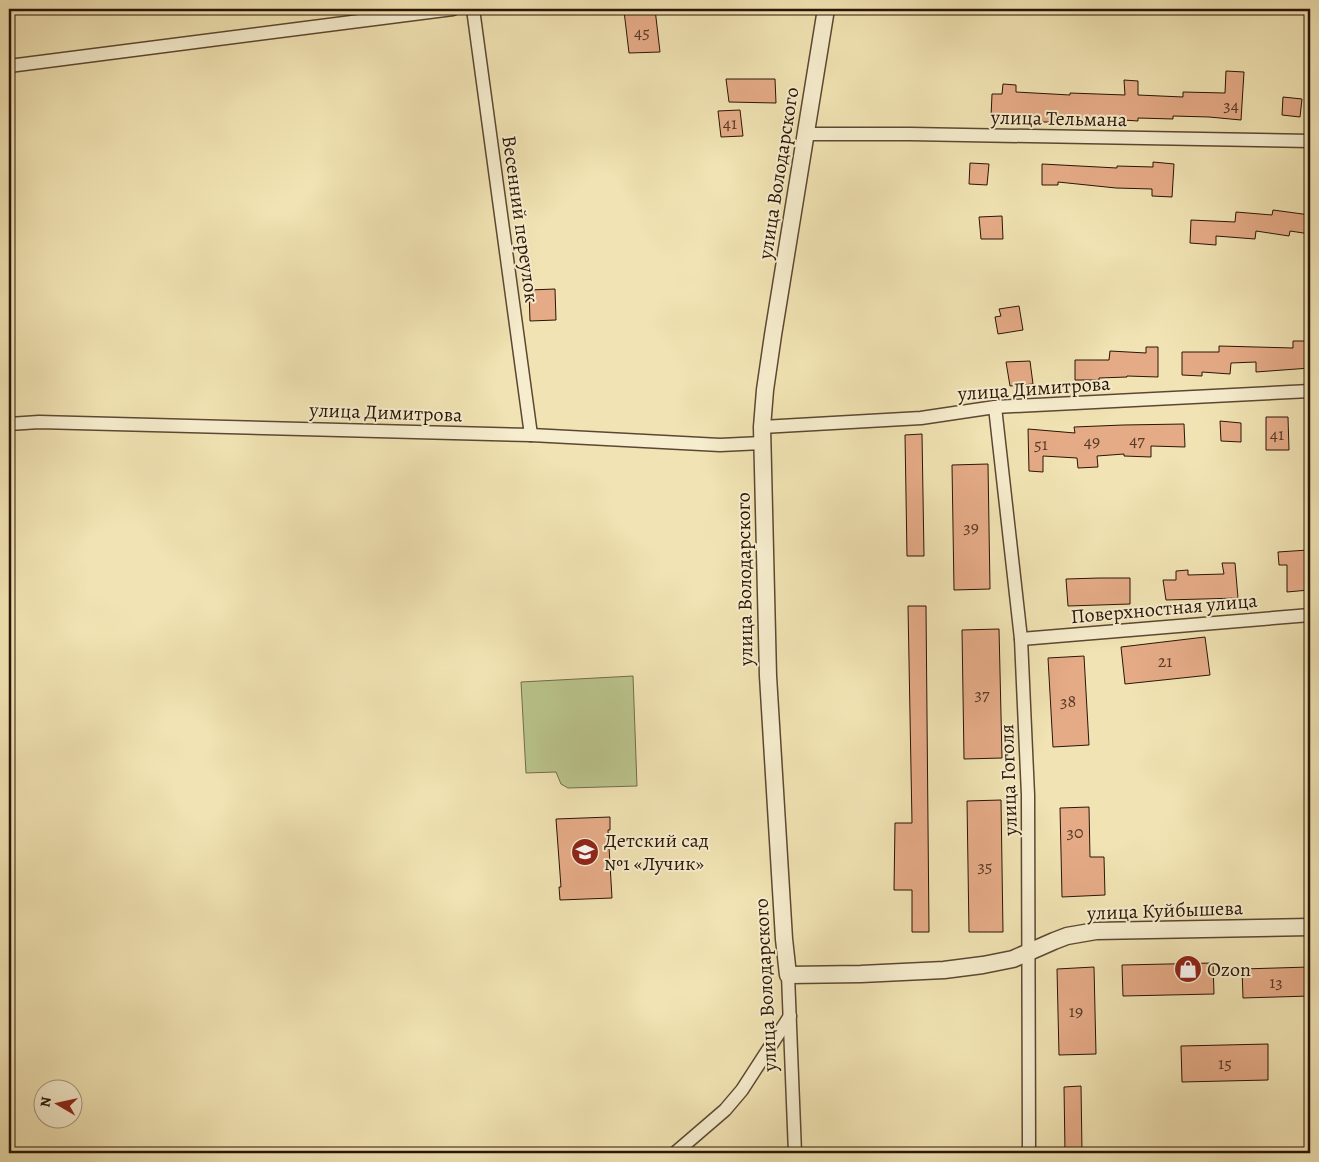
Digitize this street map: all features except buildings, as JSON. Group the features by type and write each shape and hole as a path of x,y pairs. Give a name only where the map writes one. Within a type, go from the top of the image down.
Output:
{"street":[{"path":"9,66 453,9"},
{"name":"Весенний переулок","path":"473,9 531,435"},
{"name":"улица Володарского","path":"795,1153 788,975 784,939 768,676 762,435 765,390 773,335 826,9"},
{"name":"улица Тельмана","path":"806,134 1310,141"},
{"name":"улица Димитрова","path":"9,424 39,422 531,435 720,445 762,435 921,418 995,407 1310,391"},
{"name":"улица Гоголя","path":"995,407 1021,639 1028,795 1030,953 1029,1153"},
{"name":"Поверхностная улица","path":"1021,639 1310,615"},
{"name":"улица Куйбышева","path":"788,975 944,970 997,963 1030,953 1054,940 1096,931 1310,927"},
{"path":"675,1153 725,1110 742,1090 790,1016"}],"green space":[{"path":"633,676 637,786 568,788 561,784 556,772 526,773 521,682"}],"place":[{"name":"Детский сад №1 «Лучик»","path":"585,852"},
{"name":"Ozon","path":"1188,969"}]}
